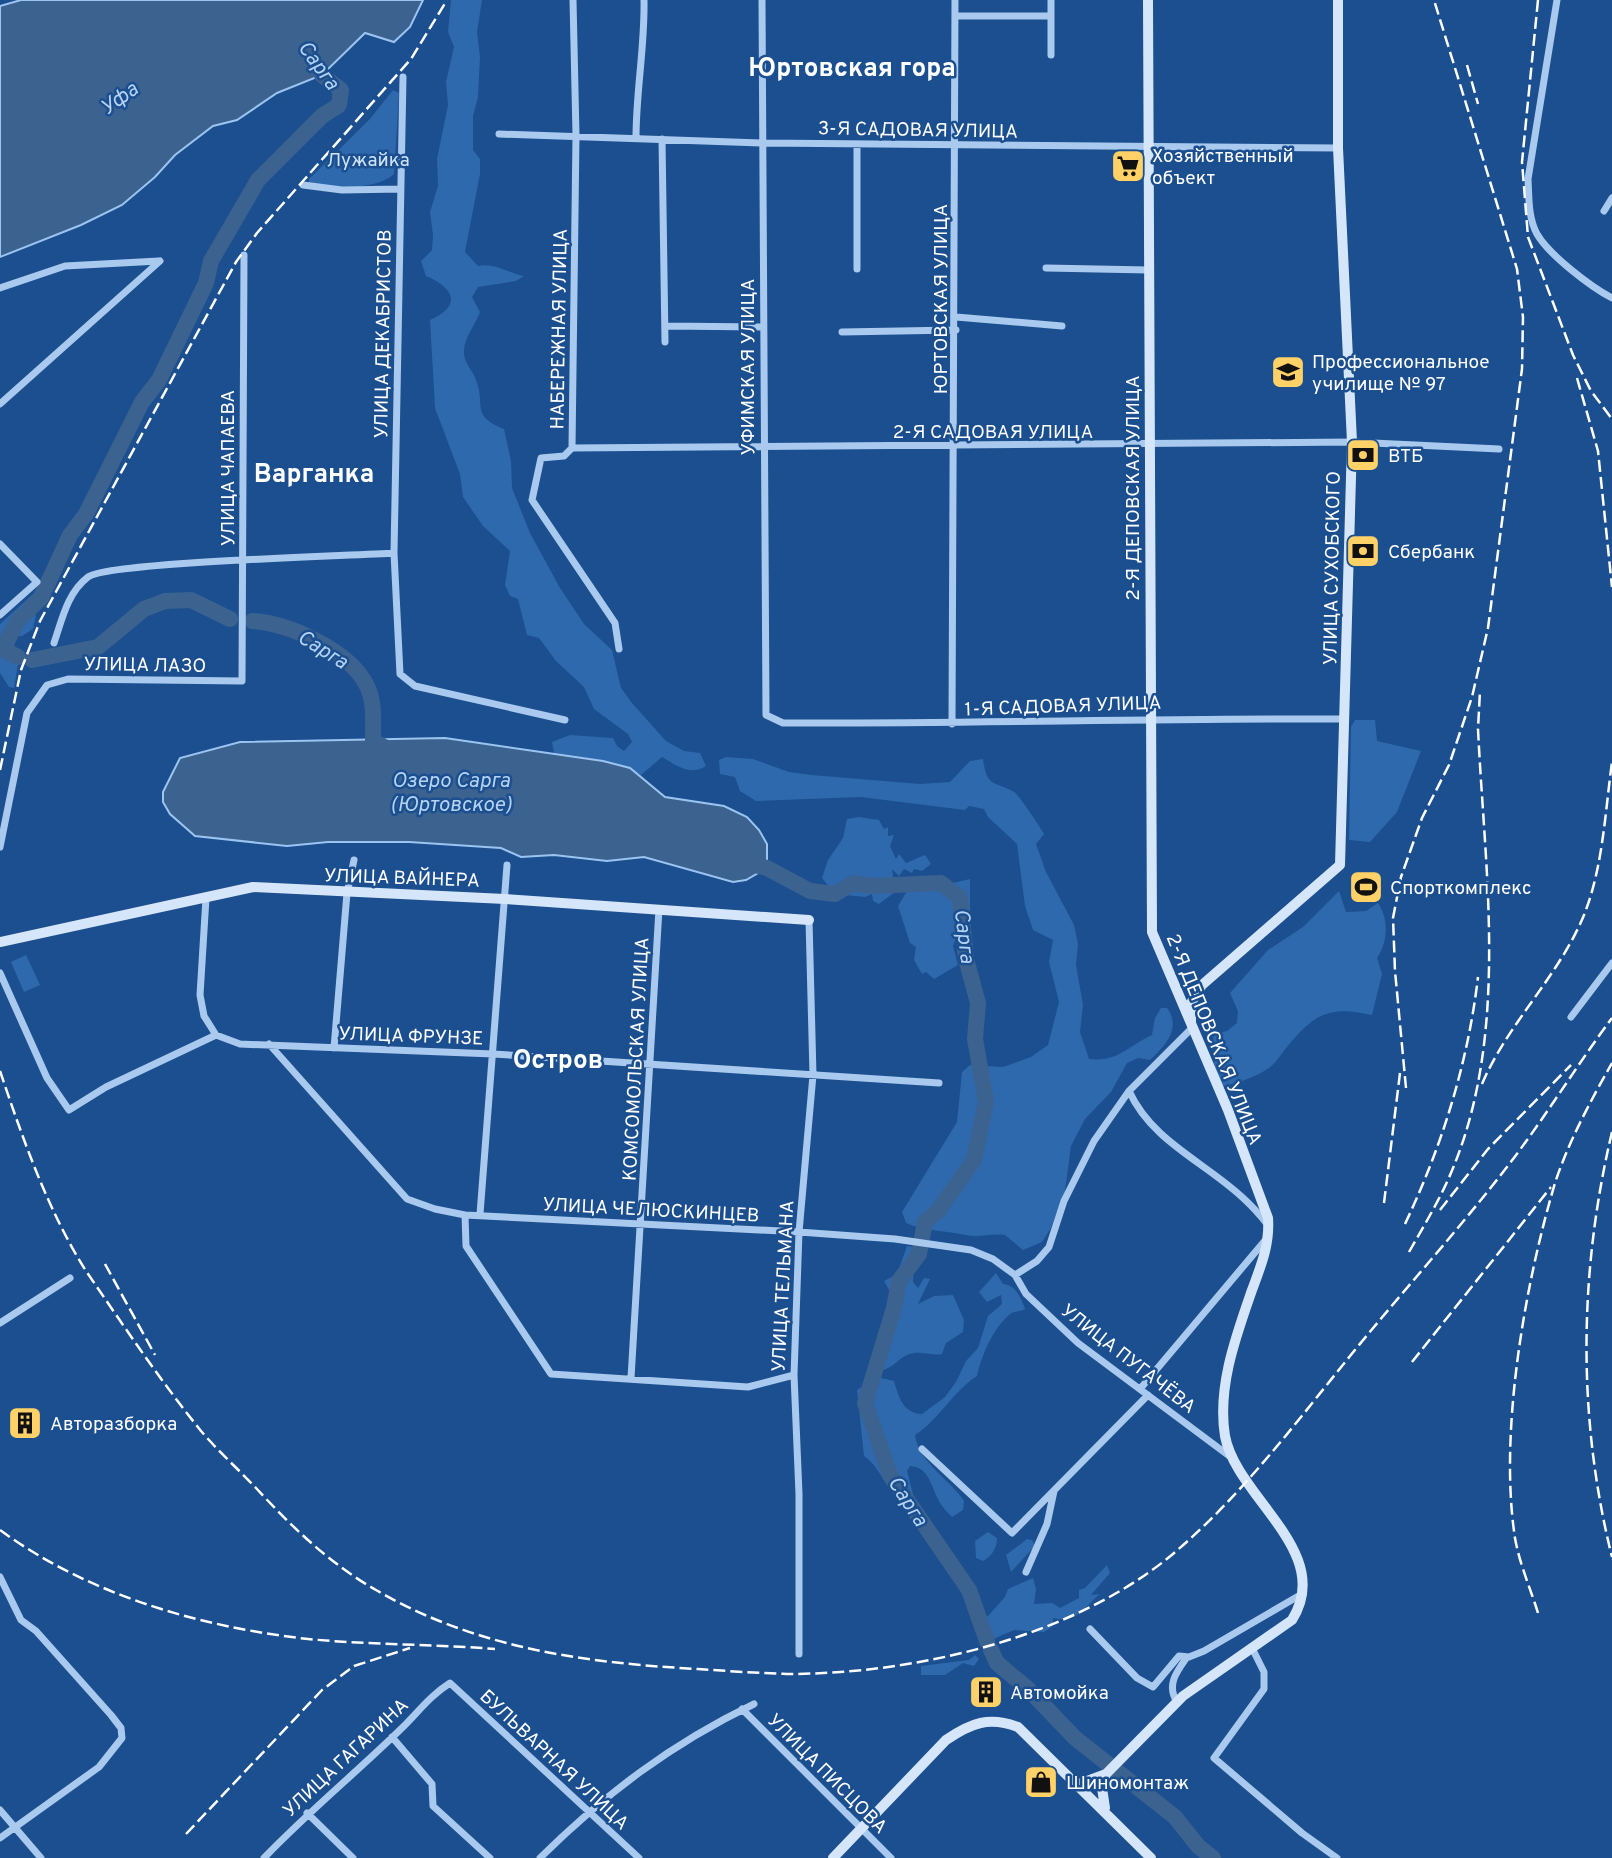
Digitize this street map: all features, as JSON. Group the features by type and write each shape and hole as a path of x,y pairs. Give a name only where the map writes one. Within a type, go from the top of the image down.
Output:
{"street":[{"name":"НАБЕРЕЖНАЯ УЛИЦА","path":"573,0 576,135 572,448 564,456 541,458 531,500 615,623 619,649"},
{"path":"636,138 636,93 645,33 644,0"},
{"name":"УФИМСКАЯ УЛИЦА","path":"762,0 766,715 783,723"},
{"name":"ЮРТОВСКАЯ УЛИЦА","path":"952,724 957,145 955,0"},
{"path":"1051,0 1051,55"},
{"name":"2-Я ДЕПОВСКАЯ УЛИЦА","path":"1148,0 1152,932 1191,1029 1228,1110 1269,1230"},
{"name":"УЛИЦА СУХОБСКОГО","path":"1191,1029 1191,1003 1202,985 1340,864 1352,442 1338,148 1338,0"},
{"path":"1557,0 1528,179 1529,208 1537,234 1595,289 1612,298"},
{"path":"955,16 1051,16"},
{"name":"УЛИЦА ДЕКАБРИСТОВ","path":"403,77 394,553 400,674 415,686 565,720"},
{"name":"3-Я САДОВАЯ УЛИЦА","path":"499,134 761,143 1338,148"},
{"path":"662,139 665,342"},
{"path":"857,144 857,269"},
{"path":"303,186 342,190 400,189"},
{"path":"1604,211 1612,198"},
{"name":"УЛИЦА ЧАПАЕВА","path":"242,681 244,254"},
{"path":"0,288 65,266 160,261 0,404"},
{"path":"1046,268 1148,270"},
{"path":"956,317 1062,327"},
{"path":"666,326 762,327"},
{"path":"842,332 956,330"},
{"name":"2-Я САДОВАЯ УЛИЦА","path":"572,448 1149,446 1352,442 1499,449"},
{"path":"0,544 37,582 0,615"},
{"path":"54,643 68,601 89,575 134,567 394,553"},
{"name":"УЛИЦА ЛАЗО","path":"0,847 27,713 47,685 68,679 242,681"},
{"name":"1-Я САДОВАЯ УЛИЦА","path":"783,723 952,724 1150,718 1345,719"},
{"path":"334,1048 347,893 354,860"},
{"path":"480,1214 507,865"},
{"name":"УЛИЦА ВАЙНЕРА","path":"0,942 253,887 505,899 809,920"},
{"path":"0,973 47,1079 69,1110 106,1087 216,1035 204,1016 200,995 206,898"},
{"name":"КОМСОМОЛЬСКАЯ УЛИЦА","path":"631,1378 659,909"},
{"name":"УЛИЦА ТЕЛЬМАНА","path":"799,1654 799,1494 794,1375 799,1232 813,1075 809,920"},
{"path":"1571,1017 1612,963"},
{"path":"1015,1275 1037,1261 1049,1247 1064,1201 1094,1140 1129,1091 1191,1029"},
{"name":"УЛИЦА ФРУНЗЕ","path":"216,1035 240,1044 493,1054 939,1083"},
{"name":"УЛИЦА ЧЕЛЮСКИНЦЕВ","path":"269,1044 407,1199 435,1209 465,1215 640,1222 906,1240 971,1250 993,1258 1015,1275"},
{"path":"1129,1091 1139,1112 1173,1146 1241,1196 1269,1230"},
{"path":"465,1215 466,1246 551,1374 748,1387 794,1375"},
{"path":"1140,1389 1269,1230"},
{"path":"1079,1784 1106,1774 1177,1702 1292,1620 1302,1603 1304,1593 1298,1562 1288,1542 1232,1458 1226,1437 1224,1414 1228,1374 1269,1230"},
{"name":"УЛИЦА ПУГАЧЁВА","path":"1015,1275 1026,1294 1078,1343 1232,1458"},
{"path":"0,1323 70,1278"},
{"path":"922,1449 1012,1533 1148,1395"},
{"path":"1026,1572 1047,1524 1055,1490"},
{"path":"0,1577 21,1620 36,1631 111,1715 121,1728 122,1738 99,1768 0,1838"},
{"path":"1090,1629 1136,1678 1153,1687 1179,1656 1187,1657 1226,1639 1304,1593"},
{"path":"1252,1648 1264,1672 1264,1689 1214,1758 1302,1833 1337,1858"},
{"path":"1177,1702 1172,1695 1172,1680 1187,1657"},
{"name":"УЛИЦА ГАГАРИНА","path":"264,1858 307,1813 392,1737 433,1694 450,1683"},
{"name":"БУЛЬВАРНАЯ УЛИЦА","path":"450,1683 639,1858"},
{"path":"540,1858 588,1810 630,1777 701,1729 754,1704"},
{"name":"УЛИЦА ПИСЦОВА","path":"742,1709 891,1858"},
{"path":"833,1858 946,1740 965,1727 982,1720 1001,1721 1018,1727 1079,1784 1151,1858"},
{"path":"392,1737 432,1784 433,1806 490,1858"},
{"path":"1106,1774 1102,1788 1107,1812"},
{"path":"0,1810 41,1858"},
{"path":"307,1813 353,1858"}],"green space":[{"path":"451,0 482,0 477,32 480,57 478,97 473,116 473,150 480,159 480,174 465,252 478,266 495,267 524,276 516,281 478,287 472,297 480,312 467,337 464,354 479,389 481,409 487,419 504,429 511,461 512,488 530,533 560,588 584,624 612,650 621,688 632,703 666,741 684,751 700,753 706,766 700,769 684,769 662,757 641,775 610,763 554,753 552,742 570,735 613,738 617,746 624,751 632,742 628,734 594,709 584,687 556,661 539,638 527,635 518,599 510,596 505,585 510,551 483,526 463,497 460,474 435,408 430,320 447,309 451,297 443,286 426,276 421,261 432,250 430,212 438,186 437,159 448,105 446,82 454,47 448,32"},
{"name":"Лужайка","path":"393,90 399,93 394,174 365,186 329,187 309,184 309,179 370,119"},
{"path":"46,569 55,569 57,574 49,580 45,595 30,606 36,616 33,629 22,636 13,636 8,649 5,645 6,634 0,637 0,624 34,593"},
{"path":"0,637 4,659 18,664 14,688 9,687 0,673"},
{"path":"1355,720 1375,720 1377,741 1421,751 1397,812 1370,842 1349,840 1351,727"},
{"path":"726,757 753,759 789,772 920,784 950,782 970,761 983,759 989,779 1017,794 1044,834 1036,844 1046,872 1074,925 1078,944 1076,965 1083,1005 1080,1032 1089,1059 1115,1056 1152,1035 1155,1018 1161,1008 1167,1008 1173,1023 1166,1043 1150,1060 1138,1058 1127,1063 1111,1092 1085,1119 1071,1146 1065,1191 1051,1228 1042,1242 1023,1250 1005,1235 971,1236 913,1226 906,1223 902,1212 957,1122 962,1072 970,1065 1003,1067 1031,1057 1048,1045 1059,1002 1049,962 1053,940 1033,930 1025,906 1017,844 988,817 984,809 969,806 965,810 861,797 756,801 740,791 735,777 720,774 719,760"},
{"path":"859,817 879,820 884,829 888,827 888,836 894,835 890,846 896,859 899,854 906,863 925,855 931,864 922,871 914,869 912,873 904,869 899,876 892,869 895,892 879,904 873,901 872,894 865,897 835,894 822,878 828,860 843,838 847,819"},
{"path":"917,877 929,878 930,887 948,889 953,883 970,879 970,913 960,918 957,907 953,905 956,938 953,946 958,965 934,979 926,972 922,974 914,960 916,947 910,943 898,906 910,886 916,884"},
{"path":"1339,891 1346,912 1366,911 1378,903 1384,916 1385,938 1377,958 1382,974 1372,1015 1344,1011 1324,1015 1306,1027 1269,1068 1244,1080 1218,1087 1212,1048 1214,1034 1227,1031 1237,1023 1238,1011 1230,993 1268,950 1303,927"},
{"path":"26,955 40,985 24,992 11,962"},
{"path":"907,1246 915,1247 919,1254 914,1261 913,1282 918,1288 924,1278 930,1279 918,1304 934,1296 953,1295 964,1320 963,1332 946,1343 942,1354 914,1353 903,1357 887,1369 873,1372 872,1356 885,1334 885,1320 888,1314 896,1312 897,1304 884,1281 897,1274"},
{"path":"996,1273 1003,1284 1017,1293 1025,1309 1011,1314 1003,1321 989,1343 977,1376 915,1435 922,1454 964,1501 963,1510 952,1517 921,1470 910,1466 907,1471 914,1498 907,1503 893,1493 876,1467 864,1456 857,1390 877,1377 894,1381 906,1408 922,1414 945,1397 966,1361 978,1348 988,1316 1002,1304 1001,1295 987,1302 979,1292"},
{"path":"988,1532 997,1538 997,1542 989,1557 983,1561 976,1558 975,1541"},
{"path":"1027,1539 1032,1540 1035,1546 1011,1572 1006,1555"},
{"path":"1107,1565 1110,1573 1091,1595 1100,1594 1074,1616 1068,1619 1053,1618 1053,1626 1044,1632 1014,1630 989,1641 985,1639 979,1626 1005,1597 1008,1589 1033,1578 1036,1589 1034,1604 1052,1603 1060,1608 1079,1598 1079,1590 1085,1588"},
{"path":"975,1655 979,1659 974,1666 963,1663 945,1675 921,1675 921,1666 969,1660"}],"water":[{"name":"Уфа","path":"21,0 423,0 410,27 394,42 365,33 322,75 277,93 237,120 213,126 175,155 155,177 122,205 81,225 0,257 0,6"},
{"name":"Озеро Сарга (Юртовское)","path":"445,738 603,761 630,768 665,797 724,806 747,817 767,844 767,868 746,880 733,882 644,857 607,861 554,855 521,857 501,848 409,842 328,842 287,846 195,836 170,814 163,802 163,792 180,758 240,742"}],"waterway":[{"name":"Сарга","path":"18,657 6,651 7,641 19,619 41,598 70,535 86,514 142,402 159,380 206,283 211,261 258,180 322,116 339,105 341,90 322,75 311,58"},
{"name":"Сарга","path":"32,660 98,647 144,609 165,601 191,600 230,619"},
{"name":"Сарга","path":"252,621 300,633 347,661 359,673 370,692 373,741 392,751"},
{"name":"Сарга","path":"747,863 767,868 810,891 835,894 853,883 871,886 941,883 960,898 966,959 978,1003 975,1039 986,1102 974,1160 938,1211 925,1222 919,1254 899,1281 894,1308 865,1403 890,1475 969,1590 987,1641"},
{"name":"Сарга","path":"991,1650 997,1663 1028,1689 1075,1738 1175,1817 1198,1846 1213,1858"}],"railway":[{"path":"0,770 21,670 40,621 236,262 257,233 411,59 447,0"},
{"path":"1406,1088 1393,918 1401,877 1422,818 1449,765 1472,697 1488,628 1522,369 1523,317 1517,269 1434,0"},
{"path":"1538,0 1522,162 1528,237 1573,355 1591,391 1612,419"},
{"path":"1467,65 1478,104"},
{"path":"1577,378 1598,451 1612,587"},
{"path":"1409,1252 1447,1182 1467,1128 1480,1073 1487,1016 1489,959 1478,729 1480,691"},
{"path":"1482,1084 1505,1040 1561,959 1584,915 1599,859 1612,762"},
{"path":"1405,1224 1431,1165 1452,1104 1468,1041 1478,977"},
{"path":"0,1071 48,1198 86,1271 171,1392 208,1438 297,1530 327,1556 359,1580 414,1610 492,1639 573,1657 614,1662 787,1674 886,1667 937,1659 987,1646 1037,1630 1084,1610 1128,1586 1168,1558 1217,1513 1262,1464 1470,1213 1523,1145 1612,1018"},
{"path":"1538,1613 1514,1531 1510,1447 1518,1356 1534,1265 1555,1183 1573,1137 1612,1063"},
{"path":"1440,1210 1488,1149 1571,1065"},
{"path":"1384,1203 1400,1073"},
{"path":"1612,1132 1593,1237 1586,1344 1593,1451 1612,1557"},
{"path":"1412,1362 1551,1187"},
{"path":"105,1264 155,1355"},
{"path":"0,1530 34,1553 108,1590 147,1604 227,1626 308,1639 495,1649"},
{"path":"186,1834 322,1690 354,1666 410,1648"}],"place":[{"name":"Хозяйственный объект","path":"1128,166"},
{"name":"Профессиональное училище № 97","path":"1288,372"},
{"name":"ВТБ","path":"1363,455"},
{"name":"Сбербанк","path":"1363,551"},
{"name":"Спорткомплекс","path":"1366,887"},
{"name":"Авторазборка","path":"25,1423"},
{"name":"Автомойка","path":"986,1692"},
{"name":"Шиномонтаж","path":"1041,1782"}],"district":[{"name":"Юртовская гора","path":"852,67"},
{"name":"Варганка","path":"314,473"},
{"name":"Остров","path":"558,1059"}]}
